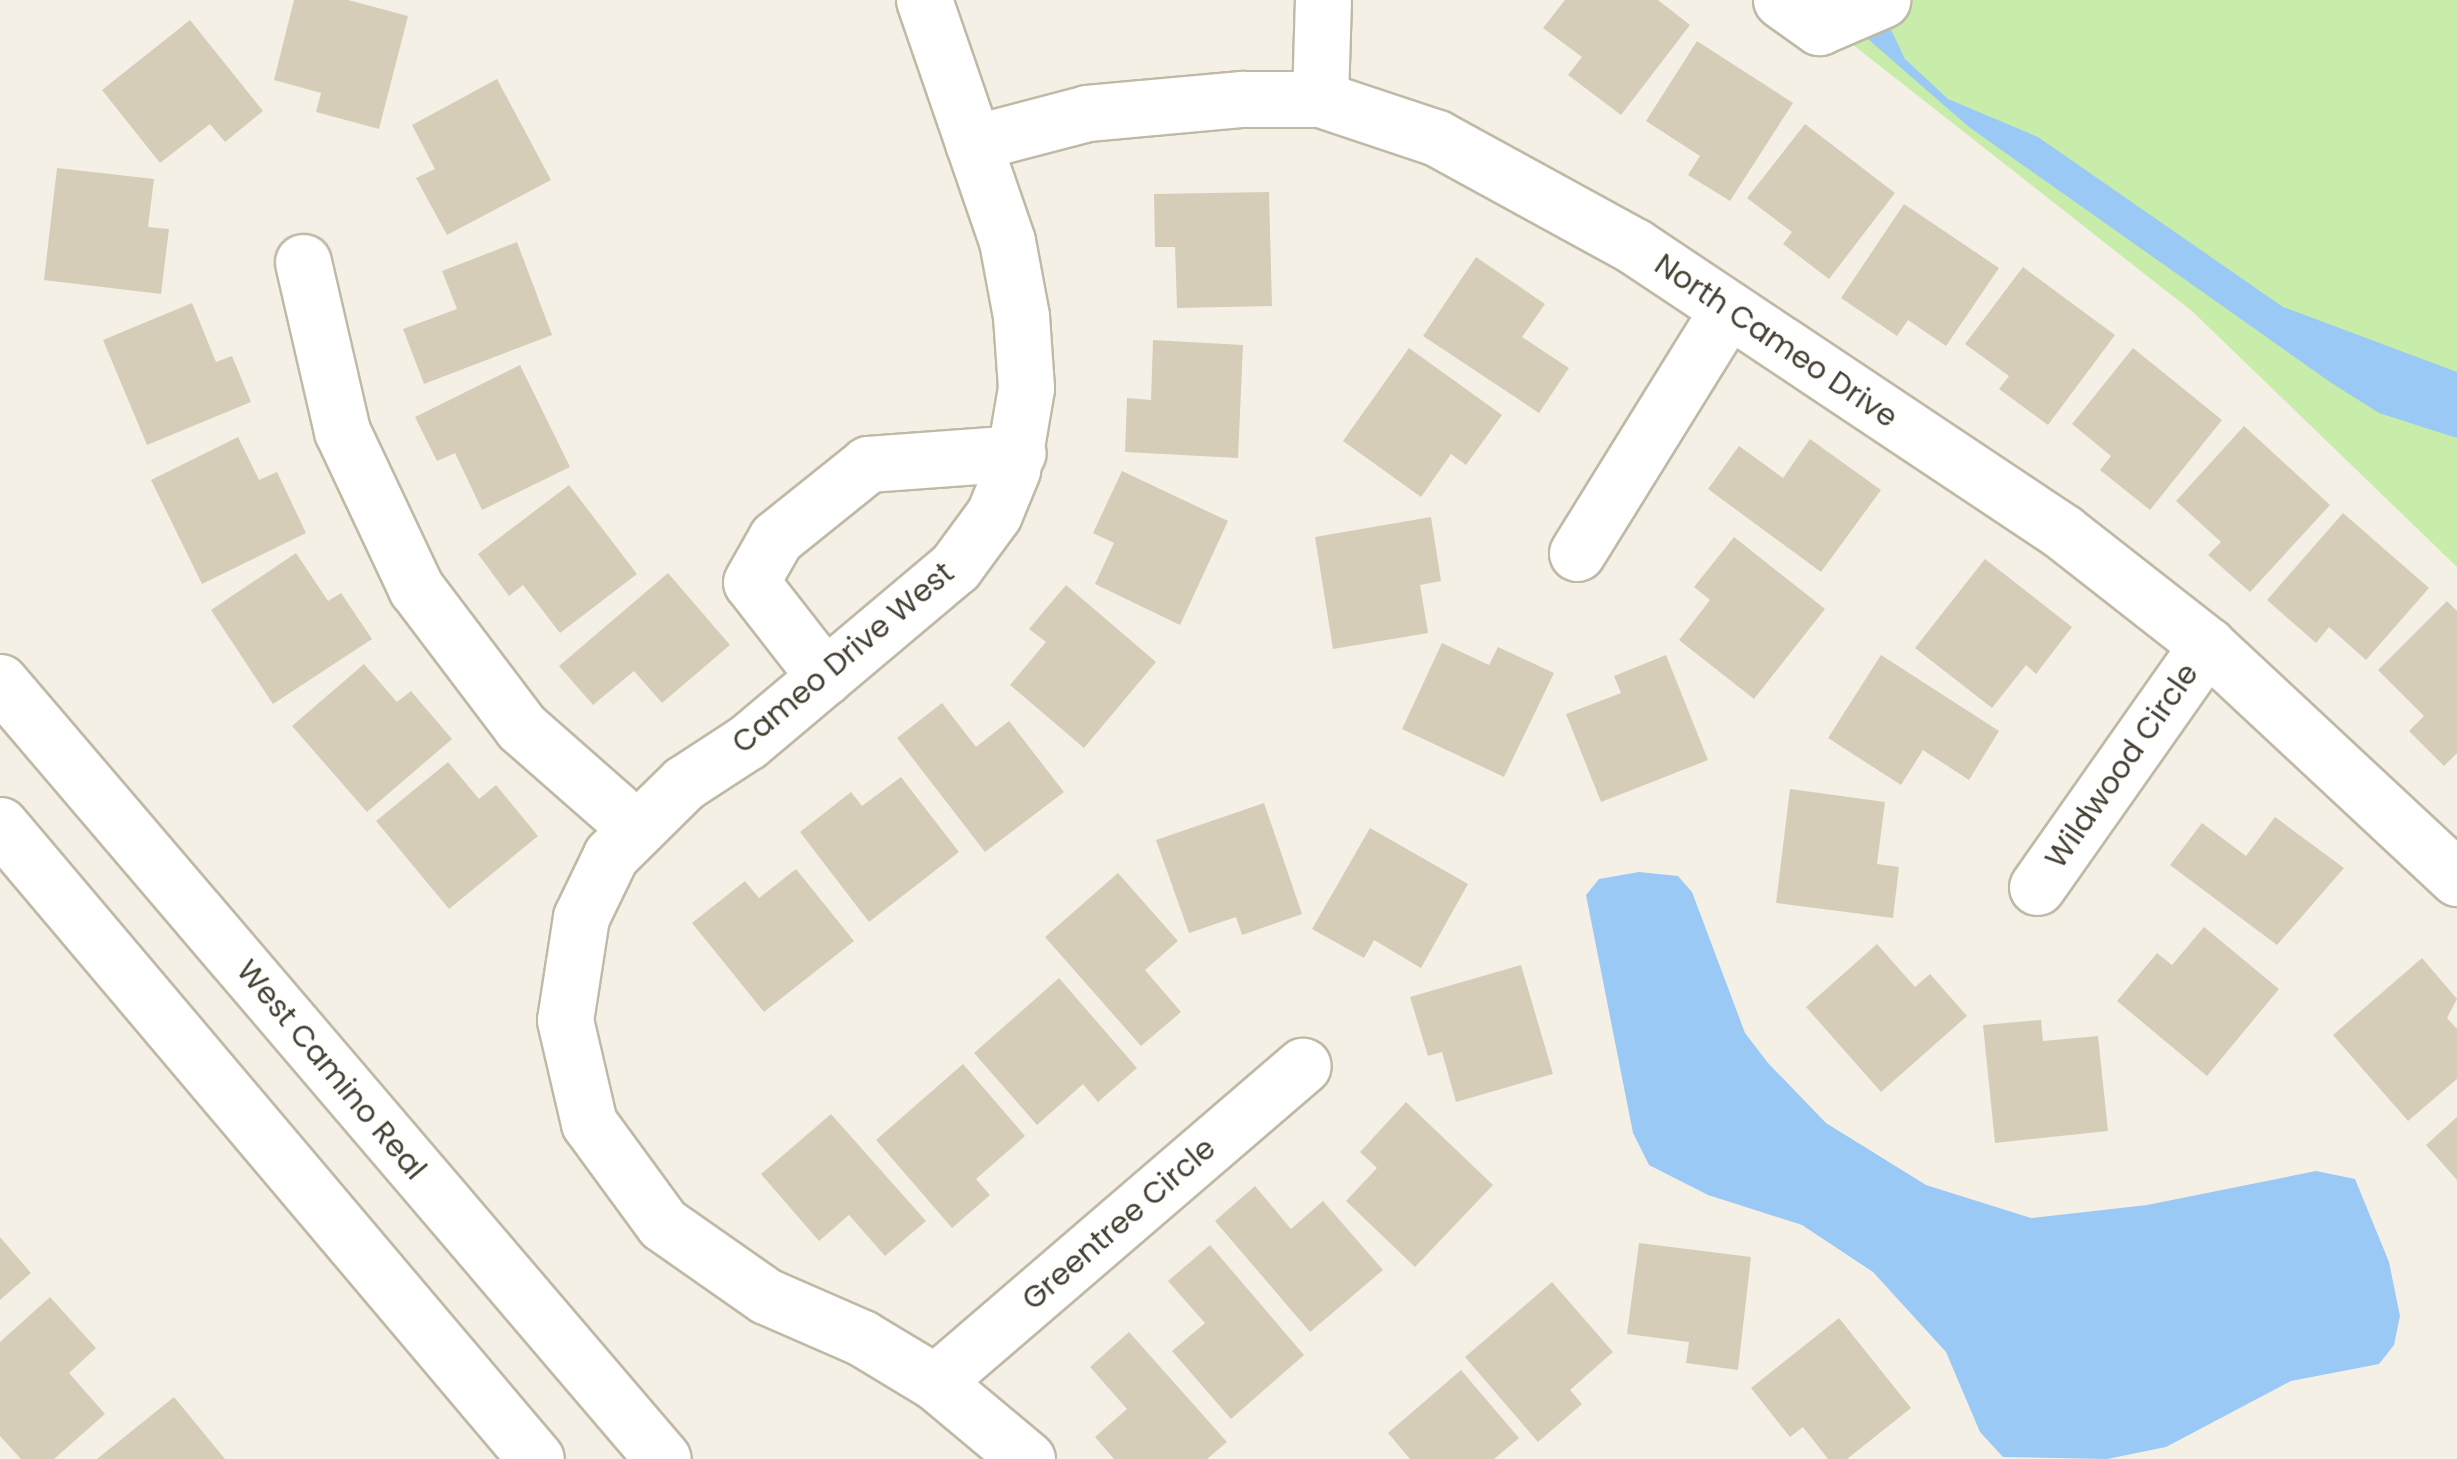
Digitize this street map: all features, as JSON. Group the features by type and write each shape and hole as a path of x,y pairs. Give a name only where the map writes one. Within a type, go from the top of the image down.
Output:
{"street":[{"name":"Cameo Drive West","path":"924,0 1007,241 1021,316 1026,388 1018,453 994,514 955,567 825,677 635,827 611,855 581,917 566,985 568,1054 588,1123 663,1224 766,1296 862,1338 935,1382 1027,1459"},
{"path":"1320,100 1323,0"},
{"path":"1781,0 1800,19 1819,27 1882,0"},
{"name":"North Cameo Drive","path":"974,143 1087,113 1180,100 1320,100 1437,138 1570,208 2062,532 2207,644 2457,878"},
{"path":"303,262 342,431 416,588 521,726 635,827"},
{"path":"1577,554 1728,309"},
{"path":"825,677 751,582 776,538 868,464 1018,453"},
{"name":"Wildwood Circle","path":"2038,887 2207,644"},
{"name":"West Camino Real","path":"0,682 662,1459"},
{"path":"0,825 536,1459"},
{"name":"Greentree Circle","path":"935,1382 1303,1066"}],"green space":[{"path":"1796,0 2457,0 2457,567 2193,312"}],"water":[{"path":"1877,0 1905,59 1948,99 2038,137 2283,307 2457,372 2457,438 2379,413 2330,382 1969,127 1861,33"},
{"path":"1639,872 1678,876 1692,892 1745,1033 1768,1063 1826,1123 1926,1185 2031,1218 2147,1205 2316,1171 2355,1179 2389,1262 2400,1316 2394,1345 2379,1364 2291,1381 2166,1447 2107,1459 2003,1457 1980,1432 1946,1352 1873,1272 1802,1225 1708,1195 1649,1165 1633,1133 1586,895 1599,879"}],"building":[{"path":"294,0 348,0 408,16 379,129 316,112 321,93 274,80"},
{"path":"1565,0 1658,0 1690,25 1621,115 1568,75 1582,57 1543,28"},
{"path":"190,20 263,111 225,142 210,124 160,163 102,90"},
{"path":"1697,41 1793,103 1730,201 1688,175 1700,156 1646,121"},
{"path":"497,79 551,180 447,235 416,178 435,169 412,125"},
{"path":"1805,124 1895,193 1829,279 1783,244 1792,232 1747,198"},
{"path":"57,168 154,179 148,227 169,229 161,294 44,280"},
{"path":"1269,192 1272,306 1177,308 1175,247 1155,247 1154,194"},
{"path":"1904,204 1999,268 1946,346 1908,320 1897,336 1841,298"},
{"path":"517,242 552,335 424,384 403,329 457,309 442,271"},
{"path":"1476,257 1545,304 1522,337 1569,368 1539,413 1423,336"},
{"path":"2023,267 2115,335 2048,425 1999,389 2009,376 1965,344"},
{"path":"192,303 216,362 232,356 251,402 147,445 103,340"},
{"path":"1153,340 1243,345 1238,458 1125,452 1127,398 1151,400"},
{"path":"1409,348 1502,415 1466,465 1451,454 1421,497 1343,441"},
{"path":"2133,348 2222,420 2150,510 2100,470 2111,456 2072,424"},
{"path":"520,365 570,467 482,510 455,453 437,461 415,417"},
{"path":"2244,426 2330,505 2250,592 2208,555 2221,542 2176,501"},
{"path":"238,437 259,480 277,472 306,533 202,584 151,480"},
{"path":"1810,439 1881,490 1821,572 1708,489 1739,446 1783,478"},
{"path":"1122,471 1228,521 1180,625 1095,584 1114,543 1093,533"},
{"path":"569,485 637,574 560,633 523,585 509,596 478,554"},
{"path":"2343,513 2429,588 2366,660 2329,627 2316,643 2267,600"},
{"path":"1431,517 1441,581 1420,585 1428,633 1333,649 1315,537"},
{"path":"1734,537 1825,609 1754,699 1679,640 1710,600 1694,587"},
{"path":"296,553 328,601 341,593 372,639 273,704 211,610"},
{"path":"1985,559 2072,627 2036,674 2026,665 1992,708 1915,648"},
{"path":"668,573 730,645 662,703 634,671 593,705 559,666"},
{"path":"1066,585 1156,662 1084,748 1010,685 1046,642 1029,629"},
{"path":"2447,601 2457,611 2457,753 2444,766 2409,731 2424,716 2378,670"},
{"path":"1442,643 1489,665 1498,647 1554,673 1504,777 1402,729"},
{"path":"1666,655 1708,760 1601,802 1566,714 1621,693 1614,676"},
{"path":"1881,655 1999,731 1969,780 1923,750 1901,785 1828,738"},
{"path":"364,664 397,702 411,691 452,739 367,812 292,726"},
{"path":"942,703 976,747 1009,721 1064,792 985,852 897,738"},
{"path":"448,762 479,799 496,785 538,836 449,909 376,821"},
{"path":"901,777 959,852 869,922 800,832 851,792 862,806"},
{"path":"1790,789 1885,802 1877,864 1899,867 1893,918 1776,903"},
{"path":"1264,803 1302,914 1242,935 1236,917 1189,933 1156,840"},
{"path":"2275,817 2344,868 2277,945 2170,865 2202,823 2246,856"},
{"path":"1370,828 1468,884 1421,968 1374,940 1364,958 1312,929"},
{"path":"796,869 854,941 764,1012 692,923 745,881 759,898"},
{"path":"1118,873 1178,941 1145,970 1181,1012 1141,1046 1045,937"},
{"path":"2204,927 2279,989 2207,1076 2117,1001 2157,953 2172,965"},
{"path":"1877,944 1915,987 1930,974 1967,1016 1881,1092 1806,1007"},
{"path":"2422,958 2457,999 2447,1018 2457,1029 2457,1079 2408,1121 2333,1035"},
{"path":"1521,965 1553,1074 1456,1102 1442,1052 1428,1056 1410,997"},
{"path":"1059,978 1137,1068 1098,1102 1083,1084 1037,1125 974,1053"},
{"path":"2041,1020 2043,1041 2098,1036 2108,1131 1995,1143 1983,1025"},
{"path":"963,1064 1025,1136 976,1179 990,1195 952,1228 876,1140"},
{"path":"1406,1102 1493,1185 1415,1267 1346,1201 1377,1168 1360,1152"},
{"path":"831,1114 926,1221 885,1256 849,1215 819,1241 761,1174"},
{"path":"2457,1117 2457,1180 2426,1145"},
{"path":"1255,1186 1291,1229 1323,1201 1383,1270 1310,1332 1215,1221"},
{"path":"0,1237 31,1273 0,1300"},
{"path":"1639,1243 1751,1257 1738,1370 1686,1363 1689,1342 1627,1334"},
{"path":"1210,1245 1304,1355 1231,1419 1172,1351 1205,1323 1168,1281"},
{"path":"1552,1282 1613,1352 1570,1390 1582,1404 1538,1442 1465,1357"},
{"path":"50,1297 96,1348 69,1373 105,1414 54,1459 21,1459 0,1436 0,1342"},
{"path":"1839,1318 1911,1408 1847,1459 1828,1459 1803,1427 1790,1437 1751,1388"},
{"path":"1129,1332 1227,1442 1207,1459 1114,1459 1095,1437 1127,1409 1090,1367"},
{"path":"1461,1370 1519,1438 1494,1459 1410,1459 1388,1433"},
{"path":"174,1397 225,1459 97,1459"}]}
